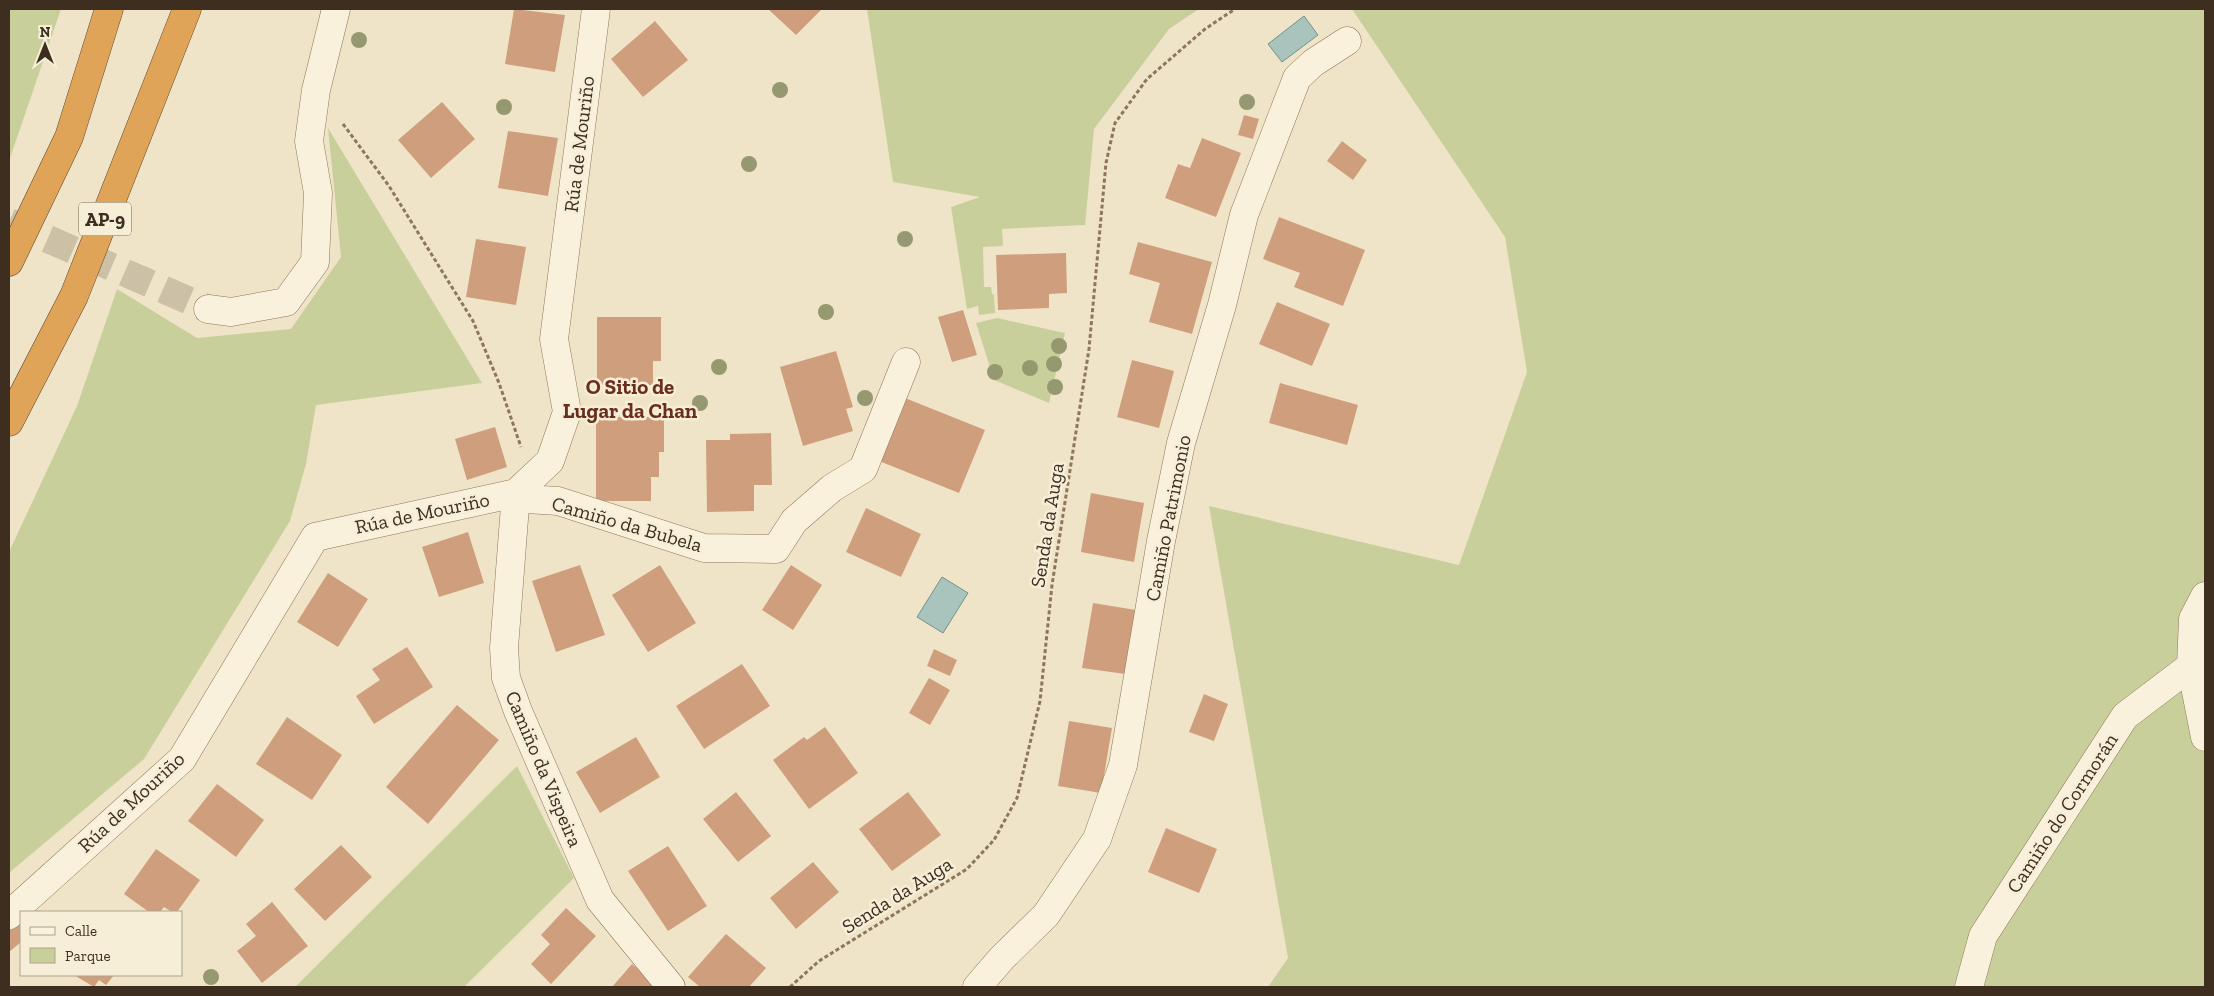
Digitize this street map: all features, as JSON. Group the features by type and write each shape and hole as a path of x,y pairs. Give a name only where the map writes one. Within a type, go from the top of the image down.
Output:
{"highway":[{"path":"9,262 69,137 109,9"},
{"name":"AP-9","path":"9,422 74,296 187,9"}],"street":[{"path":"208,309 231,312 286,302 315,262 318,193 309,141 316,90 336,9"},
{"name":"Rúa de Mouriño","path":"9,915 182,759 315,537 516,493 550,461 567,412 554,339 596,9"},
{"name":"Camiño Patrimonio","path":"977,987 1002,958 1046,915 1097,839 1123,765 1161,541 1181,443 1222,305 1244,215 1298,78 1313,63 1347,41"},
{"name":"Camiño da Bubela","path":"516,493 526,499 558,501 704,548 776,549 794,521 832,488 862,469 906,362"},
{"name":"Camiño da Vispeira","path":"516,493 504,648 506,678 518,711 600,900 671,987"},
{"path":"2205,596 2194,619 2191,666 2205,737"},
{"name":"Camiño do Cormorán","path":"1969,987 1983,936 2125,716 2191,666"}],"path":[{"name":"Senda da Auga","path":"790,987 819,961 967,869 994,840 1017,798 1040,701 1052,585 1089,349 1106,163 1115,123 1147,80 1206,29 1235,9"},
{"path":"316,90 367,154 389,186 473,321 499,383 526,462 516,493"}],"green space":[{"path":"9,9 61,9 9,161"},
{"path":"867,9 1199,9 1169,29 1094,129 1085,225 1002,229 1003,246 983,247 984,287 991,287 992,294 994,295 995,313 979,315 978,306 967,309 951,207 980,197 893,182"},
{"path":"1352,9 2205,9 2205,987 1268,987 1288,958 1209,506 1459,565 1527,372 1505,237"},
{"path":"328,128 482,383 316,405 306,464 290,521 144,759 9,873 9,552 77,406 117,289 197,338 291,329 341,257"},
{"path":"997,318 1065,333 1049,403 994,380 976,323"},
{"path":"517,766 574,878 464,987 295,987"}],"water":[{"path":"1304,16 1318,35 1282,62 1268,44"},
{"path":"942,577 968,593 943,633 917,617"}],"building":[{"path":"514,9 565,15 555,72 505,64"},
{"path":"768,9 822,9 796,35"},
{"path":"655,21 688,60 643,97 611,59"},
{"path":"442,102 475,139 431,178 398,140"},
{"path":"1244,115 1259,119 1253,139 1238,135"},
{"path":"508,131 558,138 548,196 498,188"},
{"path":"1202,138 1241,153 1216,217 1165,198 1178,164 1190,168"},
{"path":"1342,141 1367,160 1353,180 1327,161"},
{"path":"1279,217 1365,250 1343,306 1294,287 1300,273 1263,259"},
{"path":"476,239 526,247 516,305 466,297"},
{"path":"1138,242 1212,262 1192,334 1149,322 1160,283 1129,274"},
{"path":"1066,253 1067,293 1049,294 1049,308 998,310 996,255"},
{"path":"1277,302 1330,324 1312,366 1259,344"},
{"path":"963,310 977,355 952,362 938,317"},
{"path":"597,317 661,317 661,361 653,361 653,385 597,385"},
{"path":"836,351 853,407 846,409 853,431 803,446 780,367"},
{"path":"1132,360 1174,371 1159,428 1117,417"},
{"path":"1280,383 1358,405 1347,445 1269,423"},
{"path":"905,398 985,430 959,493 879,461"},
{"path":"596,417 664,417 664,452 659,452 659,477 651,477 651,501 596,501"},
{"path":"495,427 507,467 467,480 455,439"},
{"path":"771,433 772,485 754,485 754,511 707,512 706,440 730,440 730,434"},
{"path":"1091,493 1144,503 1134,562 1081,552"},
{"path":"866,508 921,534 901,577 846,552"},
{"path":"468,532 484,583 439,597 422,547"},
{"path":"580,565 605,635 556,652 532,581"},
{"path":"660,565 696,623 648,652 612,595"},
{"path":"791,565 822,585 793,630 762,610"},
{"path":"328,573 368,599 338,647 297,622"},
{"path":"1093,603 1136,610 1125,674 1082,668"},
{"path":"407,647 433,687 374,724 356,696 380,680 372,669"},
{"path":"934,649 957,660 950,676 927,666"},
{"path":"742,664 770,706 704,749 676,706"},
{"path":"929,678 950,690 930,725 909,713"},
{"path":"1204,694 1228,704 1214,741 1189,732"},
{"path":"457,705 499,740 428,824 386,787"},
{"path":"287,717 342,755 312,800 256,764"},
{"path":"1069,721 1112,728 1101,793 1058,786"},
{"path":"825,727 858,773 809,809 773,760 804,737 807,740"},
{"path":"636,737 660,777 600,813 576,772"},
{"path":"217,784 264,820 236,857 188,821"},
{"path":"736,792 771,836 738,862 703,819"},
{"path":"908,792 941,835 892,871 859,829"},
{"path":"1166,828 1217,849 1199,893 1148,872"},
{"path":"341,845 372,877 325,921 294,889"},
{"path":"668,846 707,906 668,931 628,871"},
{"path":"156,849 200,880 178,911 170,911 164,907 161,911 148,911 124,894"},
{"path":"813,862 839,892 796,929 770,898"},
{"path":"272,902 308,946 262,983 237,951 256,936 246,924"},
{"path":"566,908 596,936 551,984 531,964 550,944 541,935"},
{"path":"20,922 20,943 9,952 9,931"},
{"path":"726,934 766,968 749,987 700,987 688,977"},
{"path":"632,964 659,987 612,987"},
{"path":"76,976 113,976 106,985 99,980 94,987"}],"tunnel":[{"path":"9,222 208,309"}],"district":[{"name":"O Sitio de Lugar da Chan","path":"630,399"}]}
